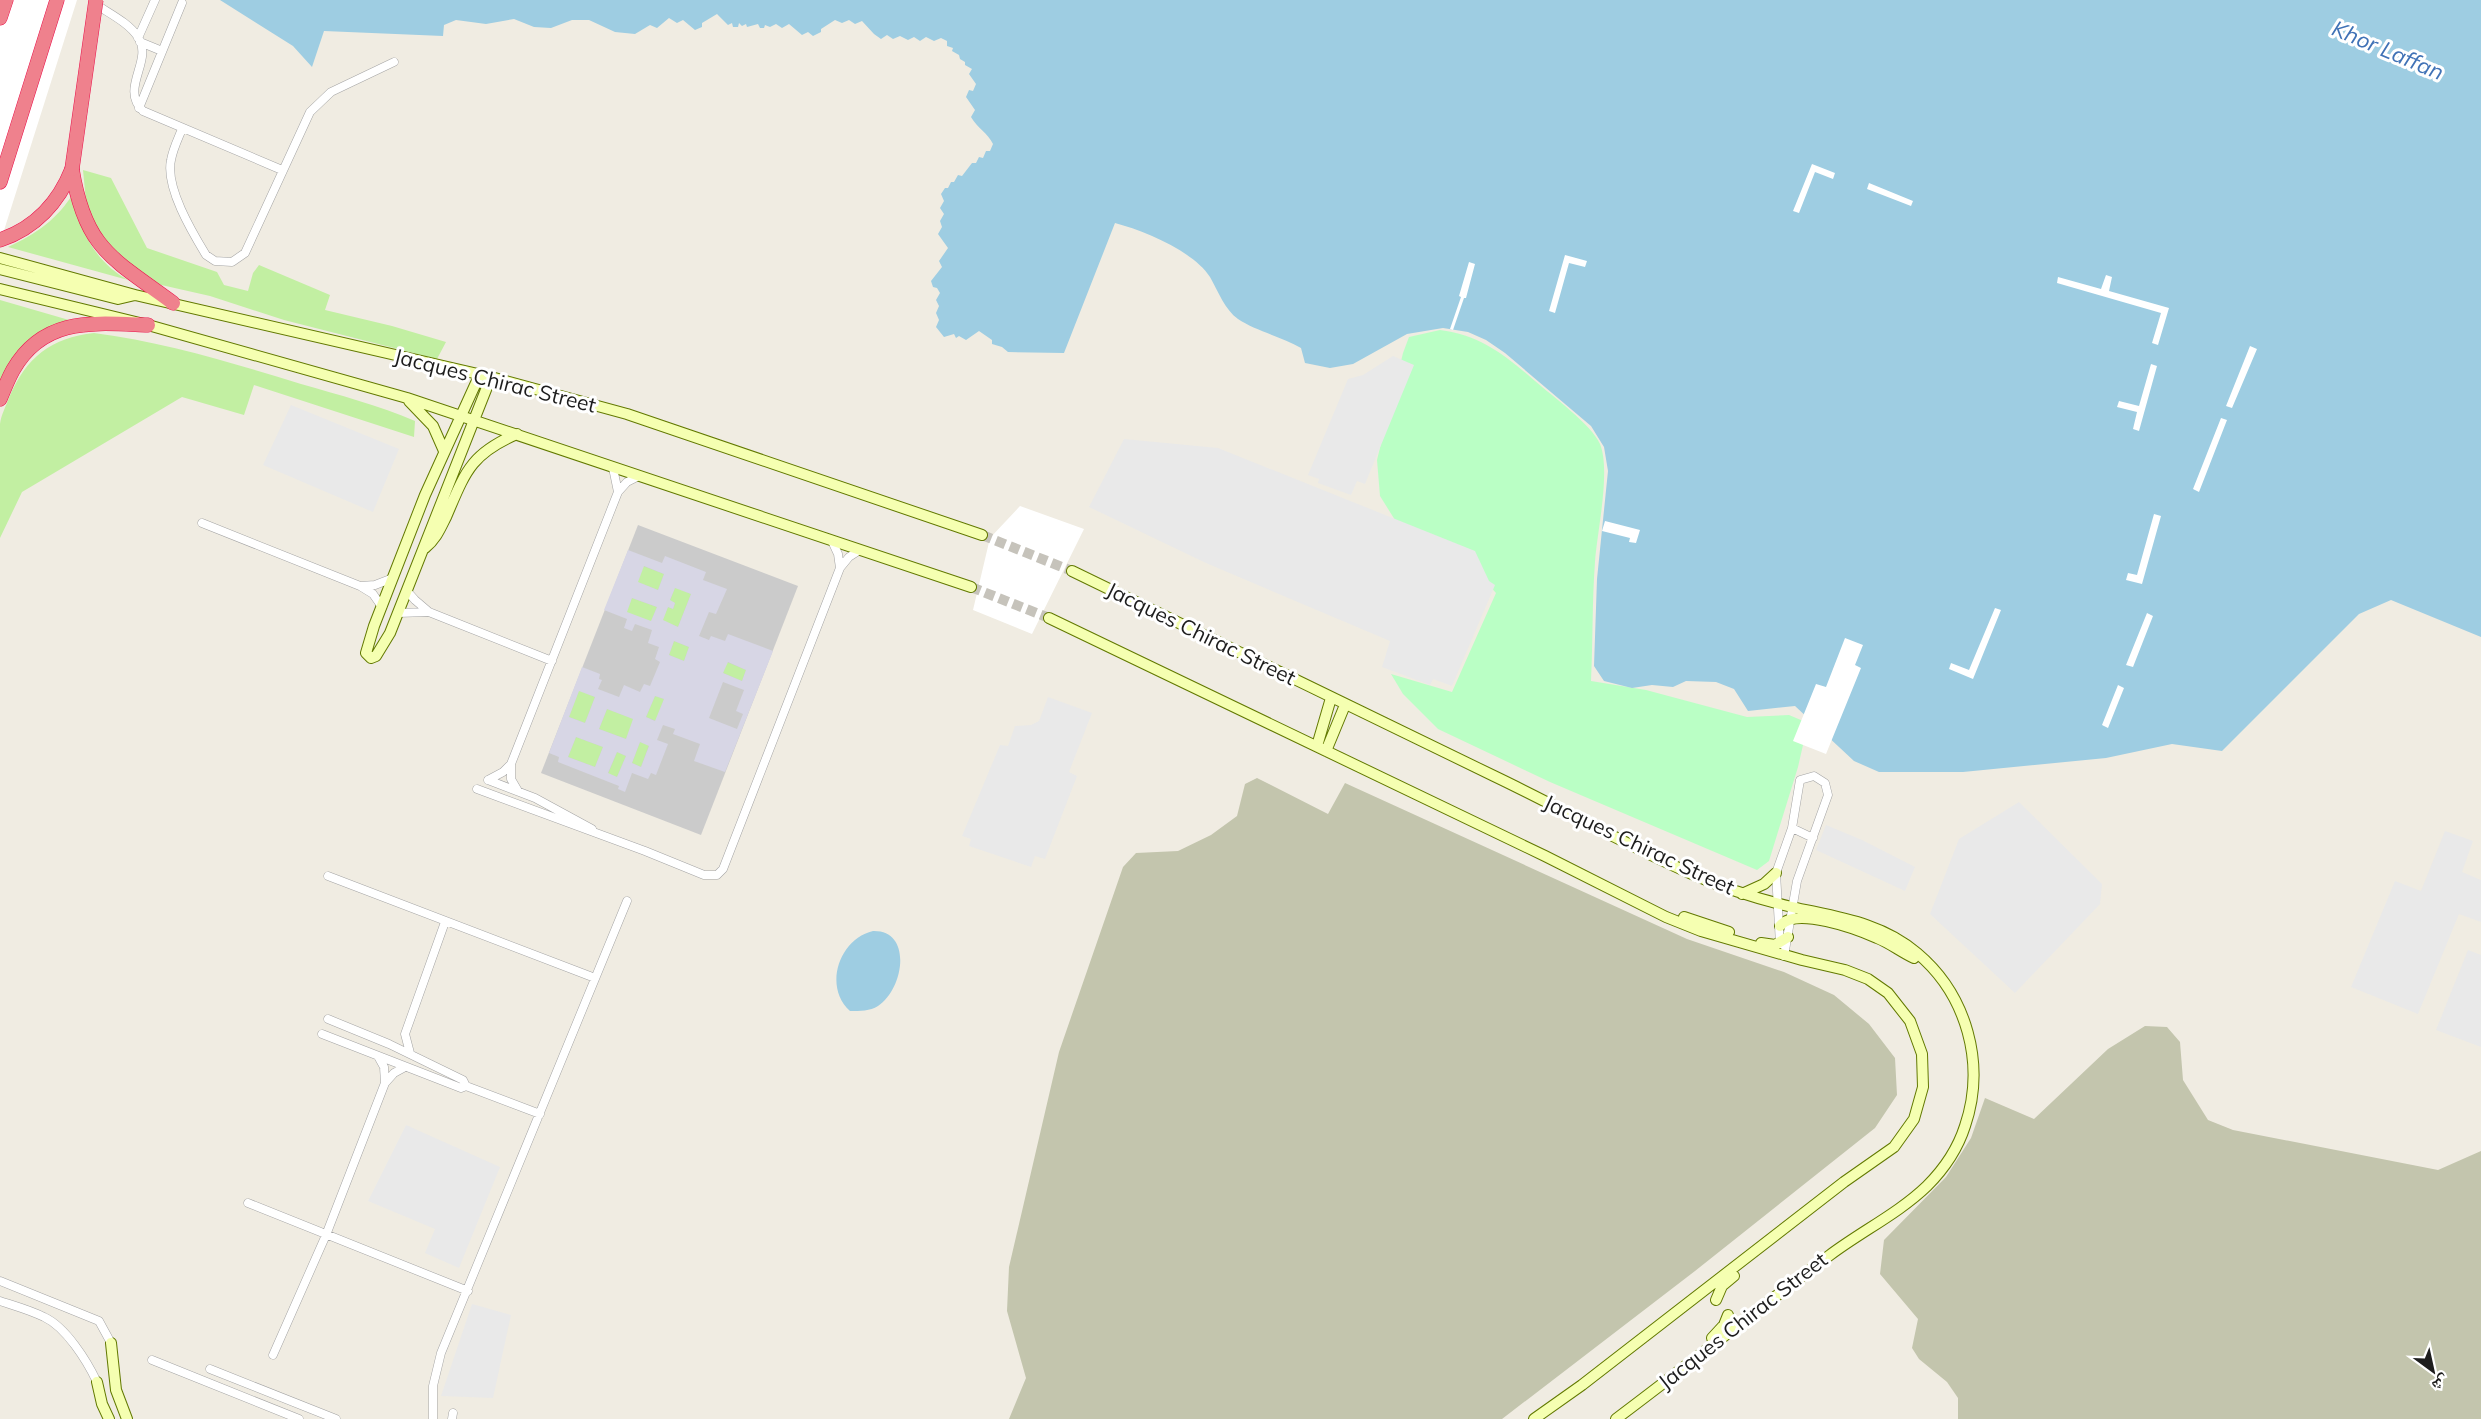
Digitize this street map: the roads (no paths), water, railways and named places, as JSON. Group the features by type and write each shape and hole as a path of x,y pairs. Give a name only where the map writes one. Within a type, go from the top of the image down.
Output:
{"highway":[{"path":"0,18 6,0"},
{"path":"0,182 57,0"},
{"path":"0,240 27,227 44,214 63,188 72,169 96,0"},
{"path":"72,169 83,213 98,244 112,259 173,303"},
{"path":"0,399 18,361 33,345 51,332 85,323 148,325"}],"street":[{"path":"89,0 122,22 139,40 162,51"},
{"path":"155,0 139,40 141,60 133,91 139,108 147,114 282,170"},
{"path":"139,108 182,3"},
{"path":"182,129 171,159 172,184 203,250 215,261 232,262 245,252 305,120 316,105 340,87 394,62"},
{"name":"Jacques Chirac Street","path":"0,258 135,295 485,375 627,414 982,535"},
{"path":"0,269 118,299 135,295"},
{"name":"Jacques Chirac Street","path":"0,289 148,325 406,398 972,587"},
{"path":"485,375 473,421 407,591 390,633 376,656 371,658 367,655 366,650 444,451 460,417 485,375"},
{"path":"406,398 433,426 444,451"},
{"path":"423,550 439,532 464,475 472,463 488,449 517,434"},
{"path":"614,468 618,492"},
{"path":"518,791 511,779 511,764 618,492 627,482 639,476"},
{"path":"202,523 360,586 373,594 382,607"},
{"path":"832,541 840,568"},
{"path":"477,789 601,834 704,875 713,876 721,872 840,568 849,557 860,550"},
{"name":"Jacques Chirac Street","path":"1072,571 1554,805 1674,866 1742,894 1778,903 1791,912 1871,926 1905,944 1926,961 1941,979 1957,1004 1967,1028 1973,1053 1972,1098 1965,1126 1954,1152 1938,1174 1918,1194 1836,1250 1616,1419"},
{"path":"360,586 375,585 393,578"},
{"path":"407,591 429,612 552,661"},
{"path":"398,613 429,612"},
{"path":"1049,618 1322,748 1649,909 1701,931 1782,947 1856,974 1888,993 1902,1008 1915,1031 1923,1066 1923,1087 1918,1109 1902,1139 1885,1155 1808,1210 1534,1419"},
{"path":"1322,748 1331,698"},
{"path":"1322,748 1345,705"},
{"path":"511,764 503,772 488,780 518,791 583,822 601,834"},
{"path":"1810,776 1818,777 1827,786 1828,795 1799,874 1782,947 1776,873 1792,828 1800,780 1810,776"},
{"path":"1792,828 1813,838"},
{"path":"1742,894 1757,888 1776,873"},
{"path":"327,876 596,978"},
{"path":"433,1419 433,1386 436,1369 627,901"},
{"path":"1780,927 1791,912"},
{"path":"410,1054 405,1034 445,922"},
{"path":"328,1019 410,1054 463,1080 466,1086"},
{"path":"322,1034 379,1058 461,1088 466,1086 540,1114"},
{"path":"389,1044 405,1034"},
{"path":"379,1058 385,1072 385,1083"},
{"path":"273,1355 326,1234 385,1083 394,1073 405,1067"},
{"path":"248,1203 468,1291"},
{"path":"1716,1300 1726,1282 1794,1229 1808,1210"},
{"path":"0,1281 99,1321 111,1343 116,1390 127,1419"},
{"path":"1707,1288 1737,1327"},
{"path":"0,1301 46,1318 54,1324 84,1357 97,1382 102,1404 110,1419"},
{"path":"1635,1405 1658,1379 1716,1335 1728,1315"},
{"path":"152,1360 299,1419"},
{"path":"210,1369 336,1419"}],"water":[{"name":"Khor Laffan","path":"220,0 2481,0 2481,637 2391,600 2359,614 2222,751 2172,744 2106,758 1963,772 1879,772 1854,761 1795,706 1748,711 1734,689 1716,682 1686,681 1673,687 1652,685 1632,688 1604,681 1594,666 1597,579 1608,471 1604,447 1591,426 1505,353 1486,340 1468,332 1443,328 1407,334 1353,364 1330,368 1305,363 1301,348 1252,327 1233,315 1210,277 1192,259 1167,243 1115,223 1064,353 1008,352 992,344 992,340 979,331 966,340 959,336 956,338 954,334 944,337 936,327 939,320 936,313 939,306 936,300 940,293 937,288 933,287 931,281 942,267 939,261 948,248 938,234 942,227 940,221 944,214 940,208 944,201 941,194 958,175 962,176 972,163 976,163 979,157 983,158 993,144 971,117 975,110 966,97 969,90 973,91 976,84 969,74 972,69 952,51 953,48 947,46 947,41 941,38 934,41 926,37 920,41 914,37 908,40 900,36 893,39 887,35 881,39 862,21 855,24 849,20 842,23 835,20 813,36 808,32 802,35 789,24 782,28 776,24 760,28 758,24 747,27 746,24 742,26 739,23 738,27 733,27 732,23 728,25 717,14 695,30 683,20 677,23 669,18 657,28 650,25 635,34 615,32 589,20 572,20 551,28 534,27 514,19 486,24 456,20 444,25 443,36 324,31 312,67 293,46"},
{"path":"873,931 886,933 894,940 899,950 898,975 887,998 878,1006 868,1010 850,1011 837,990 836,977 839,965 851,944 861,936"}],"tunnel":[{"path":"982,535 1072,571"},
{"path":"971,587 1049,618"}]}
